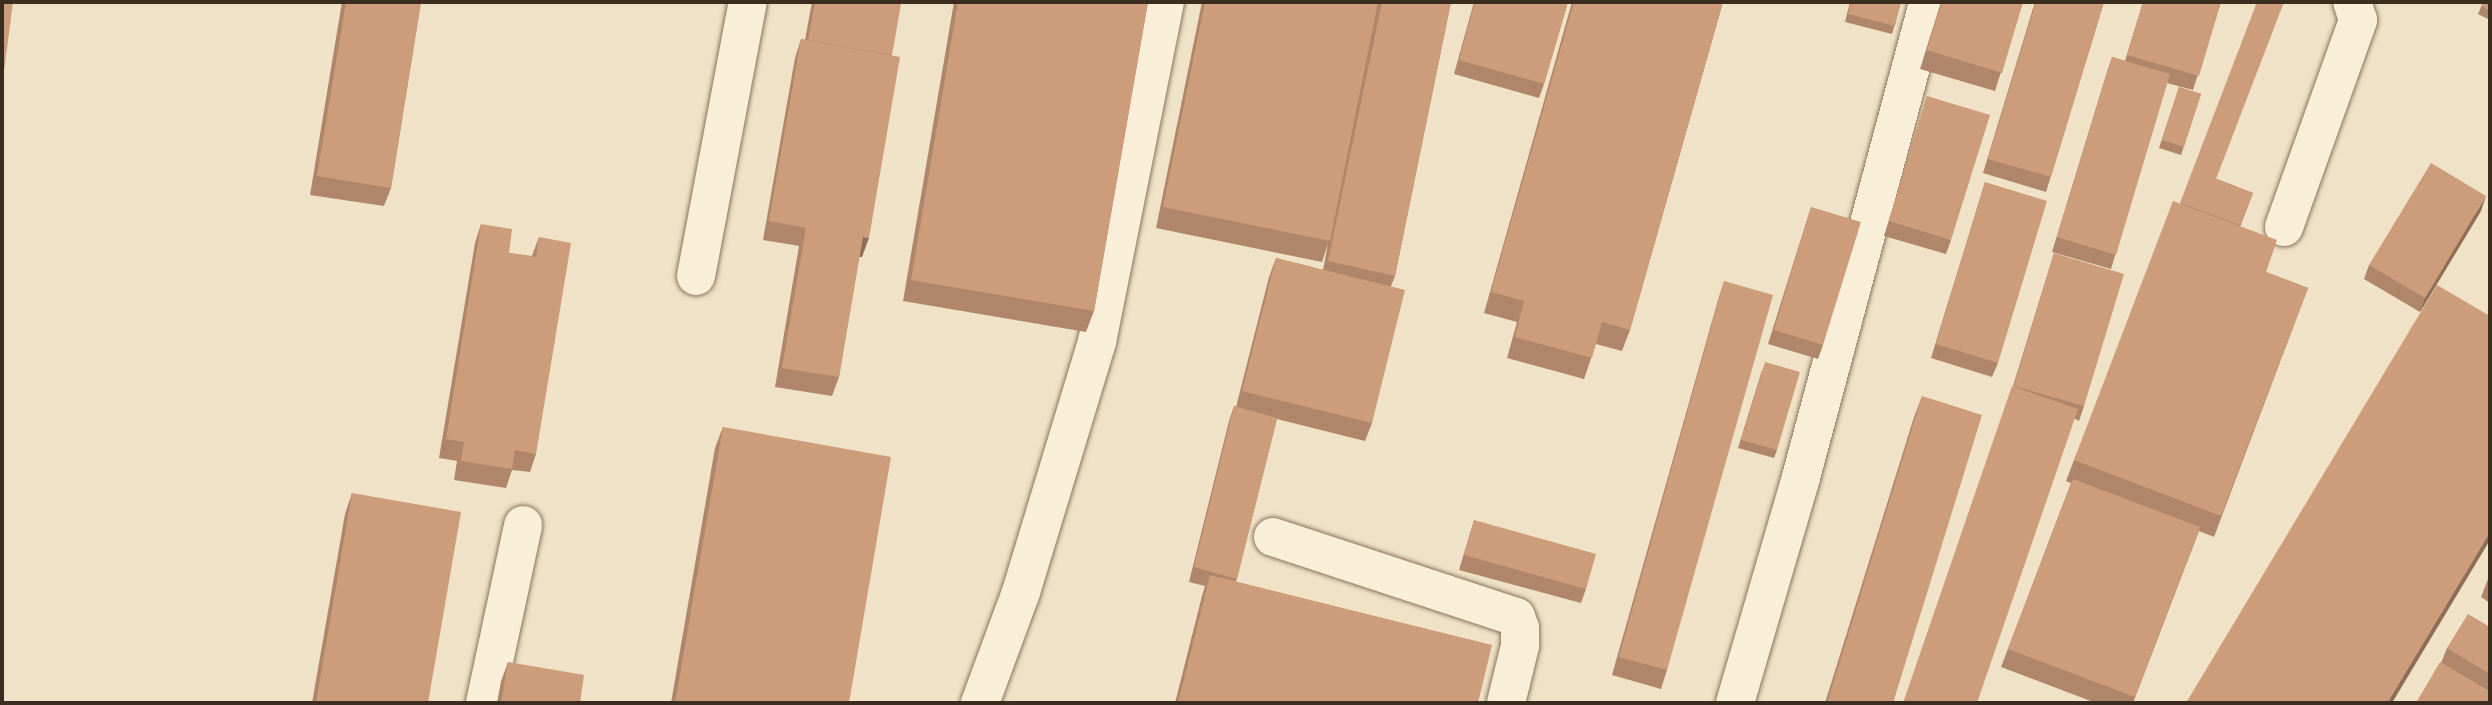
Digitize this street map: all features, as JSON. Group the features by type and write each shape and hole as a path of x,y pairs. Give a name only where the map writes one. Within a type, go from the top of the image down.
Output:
{"lane":[{"path":"696,276 748,2"},
{"path":"979,703 1021,592 1097,342 1165,2"},
{"path":"1735,703 1808,455 1928,2"},
{"path":"2284,227 2358,20 2353,2"},
{"path":"485,703 523,525"},
{"path":"1273,537 1516,617 1520,628 1520,646 1506,703"}],"building":[{"path":"2,2 13,2 2,87"},
{"path":"346,2 421,2 391,188 317,176"},
{"path":"815,2 901,4 892,55 808,40"},
{"path":"958,2 1148,2 1094,311 911,280"},
{"path":"1205,2 1378,2 1330,241 1163,207"},
{"path":"1382,2 1451,2 1395,276 1328,261"},
{"path":"1475,2 1568,2 1544,84 1459,60"},
{"path":"1574,2 1723,2 1630,330 1602,322 1592,358 1515,337 1524,301 1491,292"},
{"path":"1851,2 1901,2 1895,26 1848,14"},
{"path":"1942,2 2023,2 2002,73 1927,50"},
{"path":"2036,2 2104,2 2051,177 1988,159"},
{"path":"2143,2 2221,2 2199,76 2127,55"},
{"path":"2257,2 2284,2 2216,179 2253,193 2240,225 2180,203"},
{"path":"2483,2 2490,2 2490,10 2481,6"},
{"path":"801,39 900,57 869,238 863,237 839,377 782,368 806,228 769,221"},
{"path":"2112,57 2170,74 2116,255 2057,237"},
{"path":"2179,87 2201,94 2184,147 2162,140"},
{"path":"1927,96 1990,115 1951,240 1889,221"},
{"path":"2431,163 2486,196 2425,298 2369,265"},
{"path":"1985,182 2047,201 1998,363 1936,344"},
{"path":"2173,201 2277,240 2266,272 2308,288 2221,516 2074,460"},
{"path":"1811,207 1861,222 1823,345 1774,330"},
{"path":"481,224 512,229 509,253 536,257 539,237 571,243 536,454 515,450 512,469 461,461 464,442 446,439"},
{"path":"2054,253 2124,274 2084,406 2014,386"},
{"path":"1276,258 1405,290 1372,423 1242,391"},
{"path":"1724,281 1773,295 1667,670 1619,657"},
{"path":"2437,285 2490,316 2490,532 2387,703 2186,703"},
{"path":"1765,362 1800,372 1777,450 1741,440"},
{"path":"2012,386 2078,409 1977,703 1903,703"},
{"path":"1922,396 1982,415 1893,703 1827,703"},
{"path":"1234,406 1277,418 1237,579 1194,567"},
{"path":"723,427 891,457 849,703 675,703"},
{"path":"2073,479 2200,527 2135,697 2008,649"},
{"path":"352,493 461,512 428,703 316,703"},
{"path":"1474,520 1596,554 1586,589 1464,555"},
{"path":"1210,575 1492,645 1478,703 1178,703"},
{"path":"2468,614 2490,627 2490,674 2447,648"},
{"path":"508,662 584,675 580,703 501,703"},
{"path":"2440,662 2490,692 2490,703 2416,703"}]}
